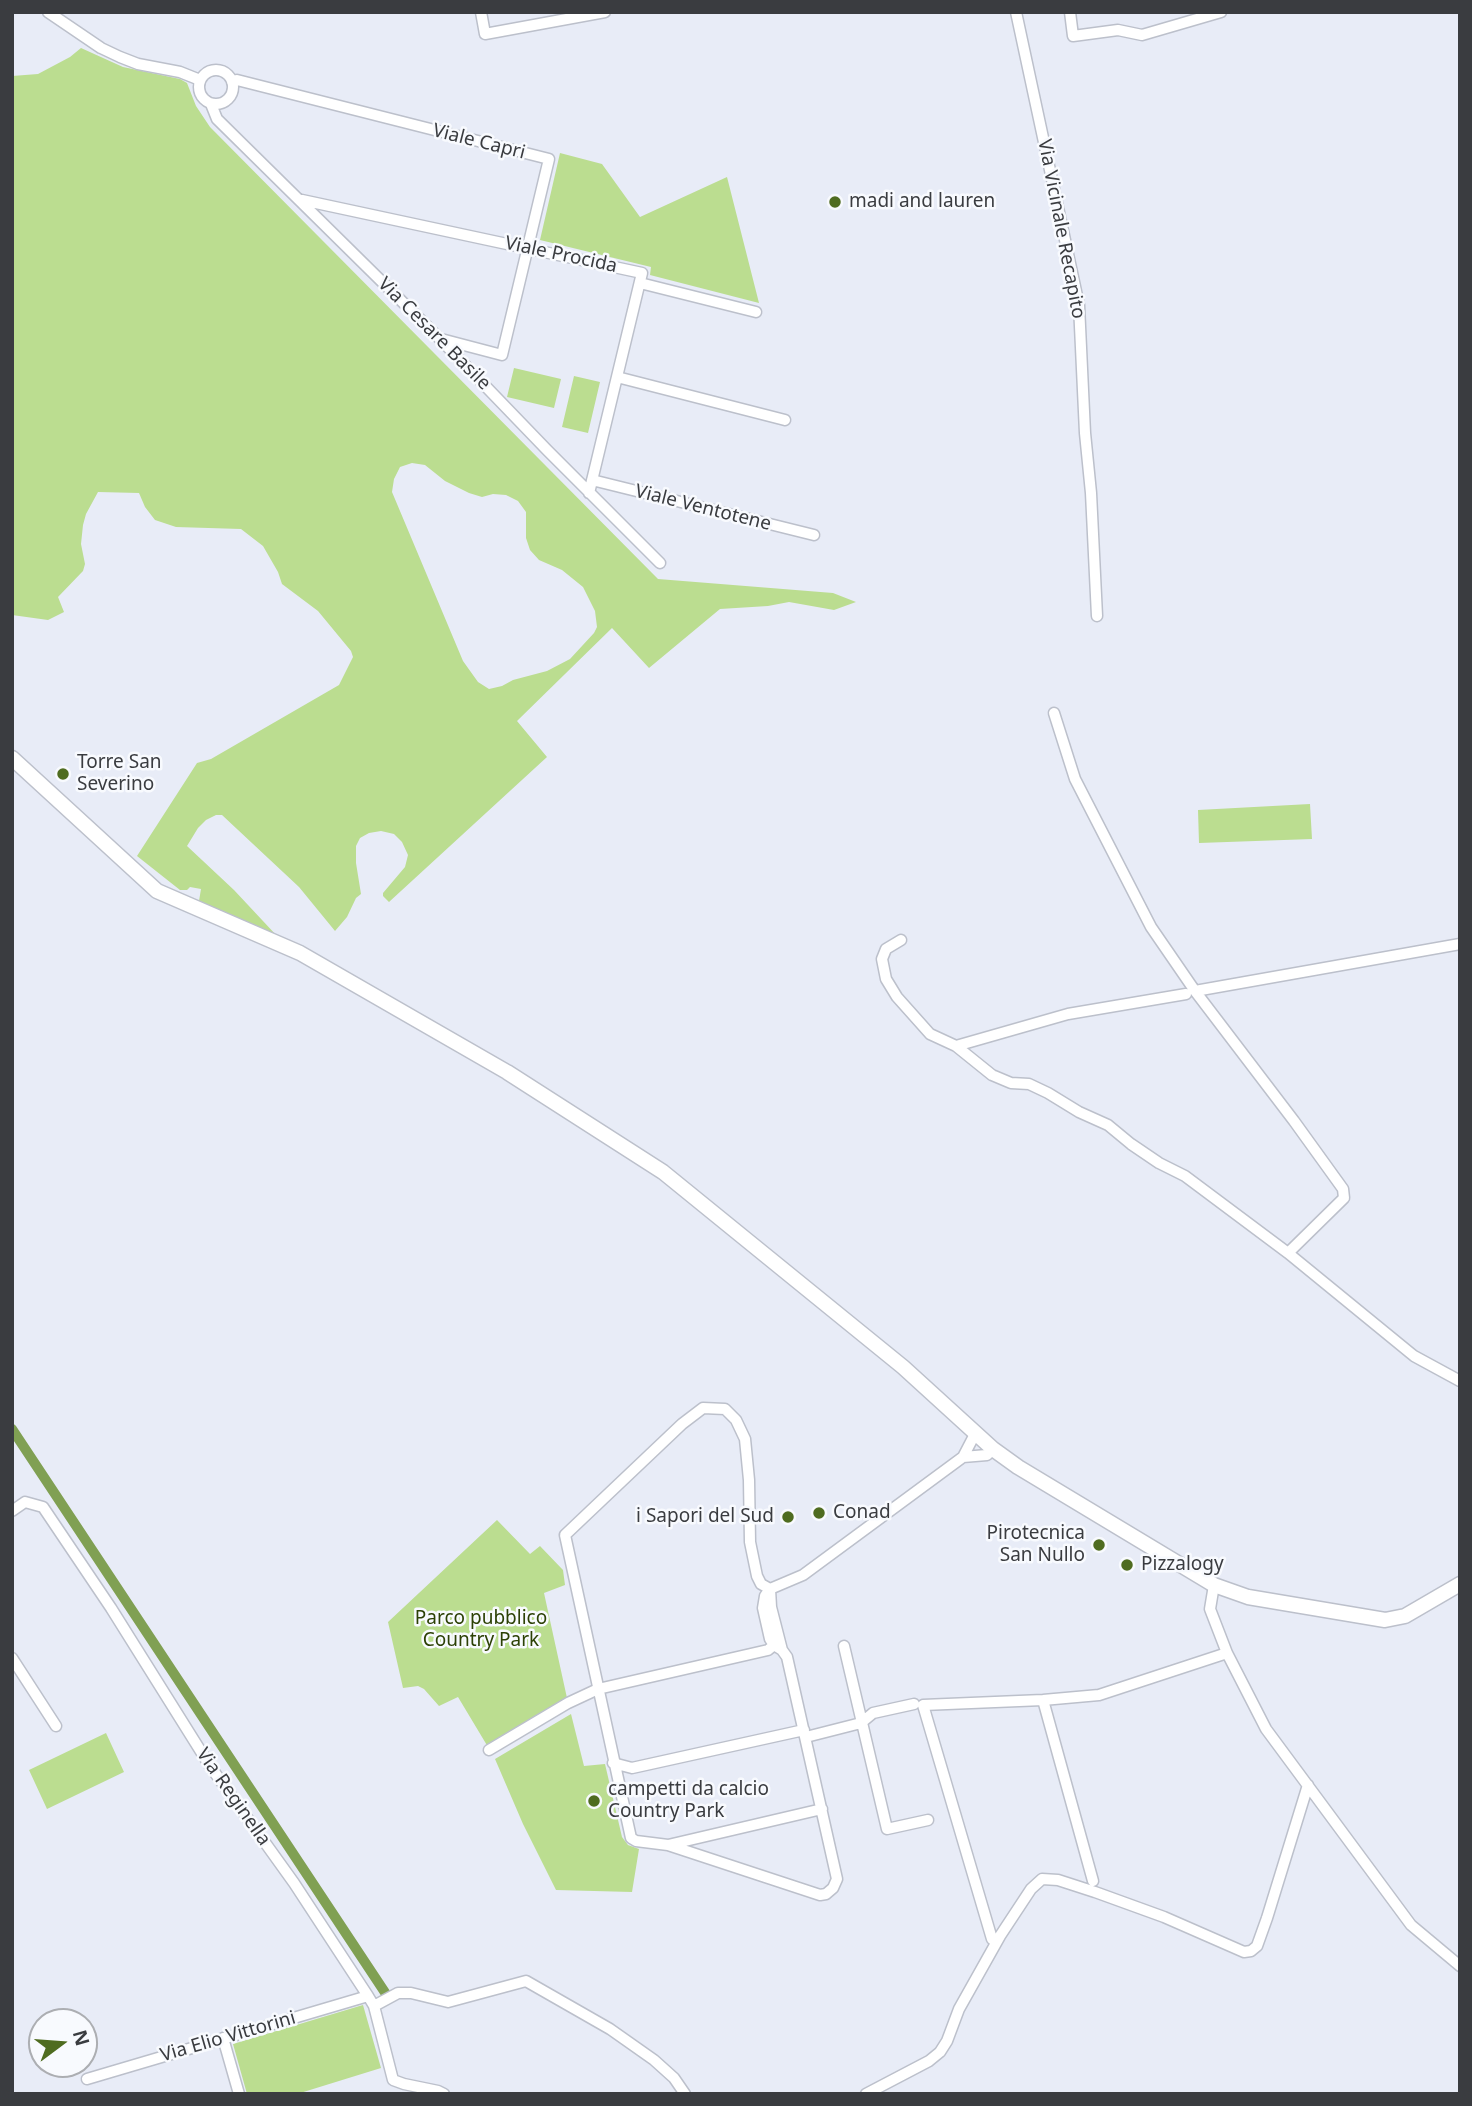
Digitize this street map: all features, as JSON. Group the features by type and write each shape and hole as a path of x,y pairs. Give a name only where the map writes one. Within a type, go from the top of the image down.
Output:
{"street":[{"path":"48,12 101,48 120,57 138,64 180,72 200,80"},
{"path":"481,12 485,34 605,12"},
{"name":"Via Vicinale Recapito","path":"1016,12 1079,305 1097,616"},
{"path":"1070,12 1073,36 1118,30 1142,35 1221,12"},
{"path":"217,70 226,73 232,82 232,92 226,101 211,104 201,97 199,92 200,80 207,72 217,70"},
{"name":"Viale Capri","path":"232,82 237,80 550,159 502,355 440,339"},
{"name":"Via Cesare Basile","path":"211,104 217,119 440,339 660,563"},
{"name":"Viale Procida","path":"300,200 642,273 589,493"},
{"path":"640,283 756,312"},
{"path":"617,377 785,420"},
{"name":"Viale Ventotene","path":"592,480 814,535"},
{"path":"1054,713 1075,779 1151,927 1190,993 1294,1121 1343,1189 1344,1198 1288,1253"},
{"path":"12,758 158,891 300,953 507,1072 663,1172 902,1367 993,1449 1018,1467 1214,1585 1248,1597 1385,1620 1405,1616 1460,1584"},
{"path":"901,940 886,949 882,959 886,979 897,997 930,1034 956,1046 992,1075 1011,1083 1029,1084 1108,1125 1159,1163 1185,1176 1288,1253 1414,1356 1460,1381"},
{"path":"956,1046 1068,1014 1460,944"},
{"path":"704,1408 725,1409 736,1420 744,1439 749,1480 750,1542 757,1576 761,1584 770,1590 778,1648 787,1657 837,1879 826,1894 820,1895 668,1844 636,1841 631,1838 565,1535 682,1424 704,1408"},
{"path":"770,1590 803,1574 963,1457 975,1434"},
{"path":"963,1457 987,1455 993,1449"},
{"name":"Via Reginella","path":"12,1511 25,1502 43,1507 111,1608 210,1766 375,2002 393,2080 444,2094"},
{"path":"1214,1585 1210,1609 1227,1653 1266,1729 1411,1926 1460,1966"},
{"path":"844,1646 887,1829 928,1820"},
{"path":"489,1751 568,1703 598,1689 778,1648"},
{"path":"992,1939 923,1705 1099,1695 1227,1653"},
{"path":"12,1658 56,1726"},
{"path":"1043,1700 1093,1881"},
{"path":"613,1763 632,1768 861,1723 873,1713 914,1704"},
{"path":"866,2094 929,2061 940,2052 959,2009 1000,1936 1031,1889 1042,1879 1058,1880 1095,1892 1164,1917 1244,1952 1251,1951 1257,1946 1267,1918 1308,1785"},
{"path":"668,1844 822,1809"},
{"name":"Via Elio Vittorini","path":"88,2079 223,2038 375,2002 398,1993 411,1993 448,2002 526,1981 610,2029 654,2060 674,2078 685,2094"},
{"path":"223,2038 240,2094"}],"green space":[{"path":"81,48 123,67 180,79 187,83 196,106 210,127 658,579 833,593 856,602 834,610 789,602 720,609 649,668 612,628 517,721 547,757 389,902 383,893 405,867 408,855 402,842 394,834 381,831 360,838 356,846 356,863 361,894 335,931 299,887 222,815 206,820 187,846 234,890 277,936 199,901 201,889 190,887 180,890 137,856 197,763 211,759 339,685 353,657 318,611 282,584 263,546 241,529 176,527 155,520 139,493 98,492 83,525 83,571 58,597 64,612 48,620 12,615 12,76 38,74","holes":["412,463 425,465 445,481 469,493 482,497 506,495 518,501 526,512 526,538 530,550 539,560 562,570 583,587 595,611 597,627 570,659 547,671 513,680 502,686 489,689 478,682 463,661 392,492 400,467"]},
{"path":"560,153 602,164 640,217 727,177 759,303 650,275 651,267 540,240"},
{"path":"514,368 561,379 554,408 507,397"},
{"path":"574,376 600,382 588,433 562,427"},
{"path":"1310,804 1312,839 1199,843 1198,810"},
{"name":"Parco pubblico Country Park","path":"497,1520 530,1554 540,1546 563,1570 565,1585 544,1593 567,1698 488,1747 458,1697 439,1706 418,1686 403,1688 388,1622"},
{"path":"571,1714 584,1766 605,1764 622,1837 628,1845 639,1849 632,1892 556,1890 495,1759"},
{"path":"106,1733 124,1772 47,1809 29,1770"},
{"path":"363,2005 381,2068 297,2094 247,2094 233,2044"}],"waterway":[{"path":"12,1429 386,1994"}],"place":[{"name":"madi and lauren","path":"835,202"},
{"name":"Torre San Severino","path":"63,774"},
{"name":"Conad","path":"819,1513"},
{"name":"i Sapori del Sud","path":"788,1517"},
{"name":"Pirotecnica San Nullo","path":"1099,1545"},
{"name":"Pizzalogy","path":"1127,1565"},
{"name":"campetti da calcio Country Park","path":"594,1801"}]}
